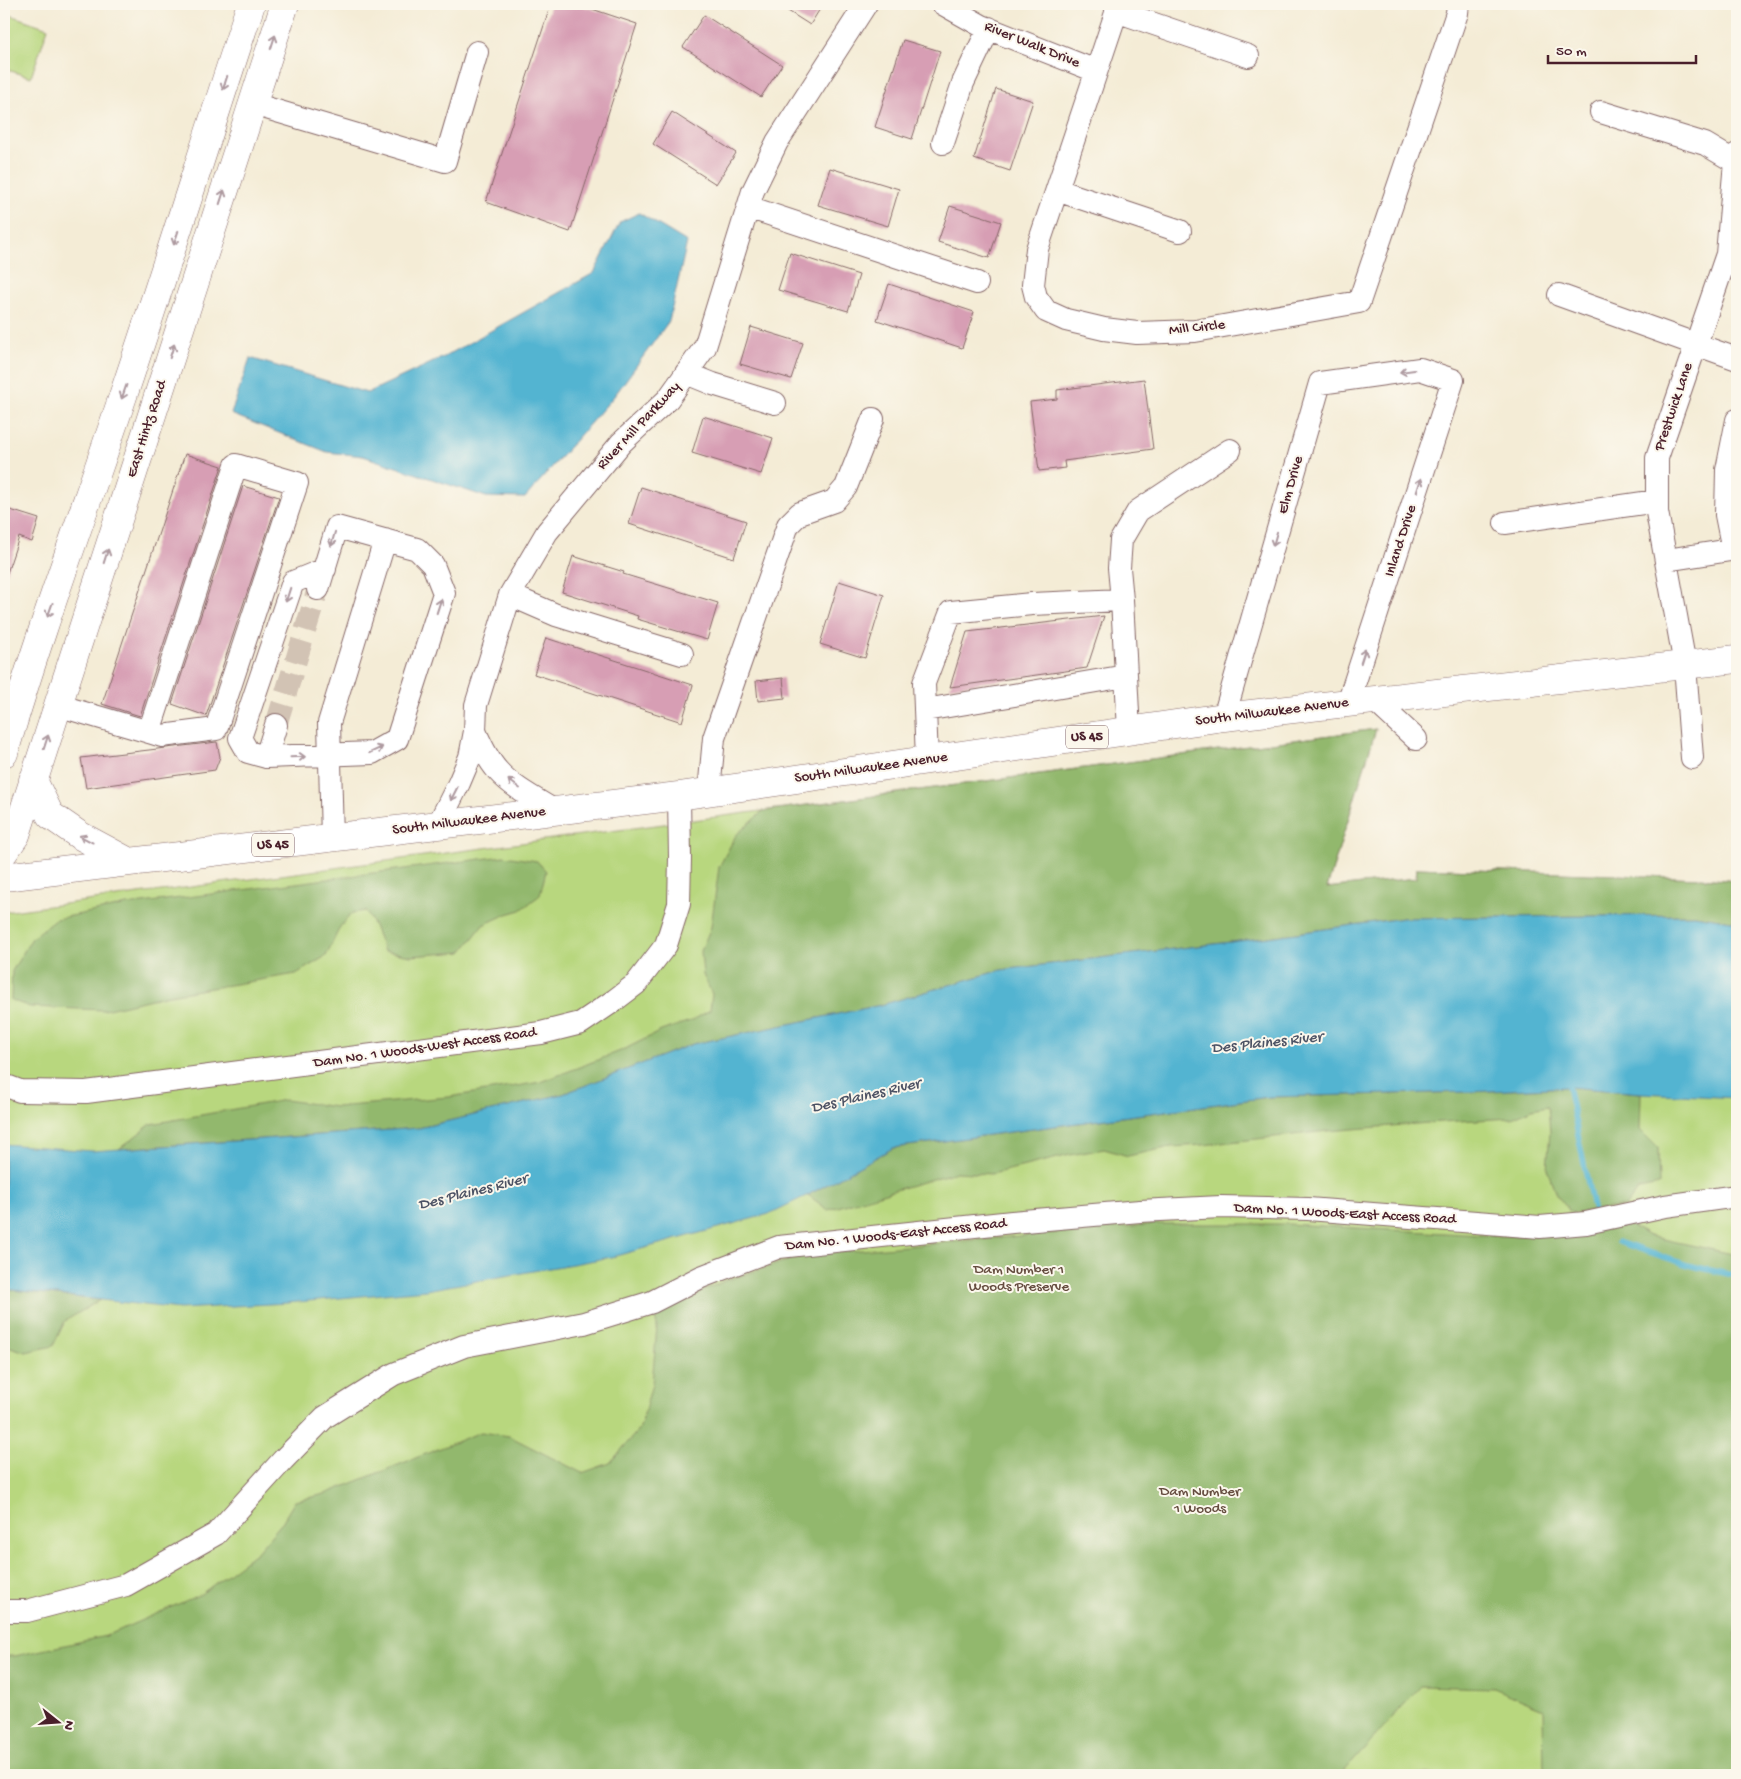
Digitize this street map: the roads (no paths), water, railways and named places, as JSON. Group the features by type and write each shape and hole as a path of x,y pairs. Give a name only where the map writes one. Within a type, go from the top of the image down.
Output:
{"main road":[{"path":"4,753 28,672 166,269 251,4"},
{"name":"East Hintz Road","path":"4,852 16,835 285,4"},
{"name":"South Milwaukee Avenue","path":"4,877 679,796 1224,717 1737,659"},
{"path":"34,780 50,815 79,835 130,862"}],"street":[{"name":"River Mill Parkway","path":"438,825 460,783 470,757 475,731 476,705 510,595 553,525 621,443 668,399 705,347 753,191 778,142 866,4"},
{"name":"River Walk Drive","path":"943,4 981,18 1096,71"},
{"name":"Mill Circle","path":"1118,8 1038,249 1032,285 1036,297 1046,311 1066,320 1104,329 1136,333 1195,331 1359,302 1457,13 1458,4"},
{"path":"1118,8 1248,56"},
{"path":"943,143 963,83 981,18"},
{"path":"252,104 445,161 477,52"},
{"path":"1601,112 1705,144 1736,160"},
{"name":"Prestwick Lane","path":"1692,758 1685,665 1657,512 1657,458 1696,343 1732,256 1736,160"},
{"path":"1057,190 1180,231"},
{"path":"748,207 977,283"},
{"path":"1559,295 1737,359"},
{"name":"Elm Drive","path":"1224,717 1320,383 1420,369 1453,380"},
{"path":"686,373 713,384 775,403"},
{"name":"Inland Drive","path":"1361,701 1453,380"},
{"path":"709,792 714,738 788,525 800,513 834,501 846,487 873,419"},
{"path":"1666,560 1735,549 1726,514 1727,470 1737,420"},
{"path":"1129,731 1119,568 1121,540 1138,511 1230,450"},
{"path":"57,705 162,736 216,729 297,483 236,465 149,732"},
{"path":"1505,523 1657,501"},
{"path":"337,527 385,540 418,549 433,565 444,593 396,739 372,753 266,758 248,752 240,738 293,582 322,579 337,527"},
{"path":"332,838 329,723 385,540"},
{"path":"510,595 556,615 682,654"},
{"path":"927,760 924,684 951,612 1032,604 1122,600"},
{"path":"926,710 1126,676"},
{"path":"1361,701 1416,739"},
{"path":"266,758 276,725"},
{"path":"475,731 482,747 498,772 520,789 555,811"},
{"name":"Dam No. 1 Woods-West Access Road","path":"4,1085 20,1091 86,1092 541,1033 581,1023 636,984 666,945 679,904 679,796"},
{"name":"Dam No. 1 Woods-East Access Road","path":"4,1611 27,1611 126,1585 216,1534 325,1417 394,1374 464,1346 584,1323 652,1302 701,1276 779,1248 1012,1222 1140,1211 1220,1207 1308,1209 1540,1227 1586,1223 1665,1206 1737,1196"}],"water":[{"path":"639,213 687,242 669,321 615,395 525,498 486,497 363,456 327,452 231,414 250,358 367,393 444,357 594,273 620,222"},
{"name":"Des Plaines River","path":"1695,915 1737,922 1737,1098 1568,1087 1469,1092 1269,1097 893,1148 808,1195 769,1214 612,1257 426,1290 287,1303 180,1309 4,1289 4,1144 92,1151 419,1128 563,1094 693,1044 881,1005 1001,970 1247,940 1403,918"}],"waterway":[{"path":"1567,1081 1593,1208"},
{"path":"1618,1242 1688,1265 1737,1276"}],"tunnel":[{"path":"276,725 318,589"}],"park label":[{"name":"Dam Number 1 Woods Preserve","path":"1019,1278"},
{"name":"Dam Number 1 Woods","path":"1200,1500"}]}
